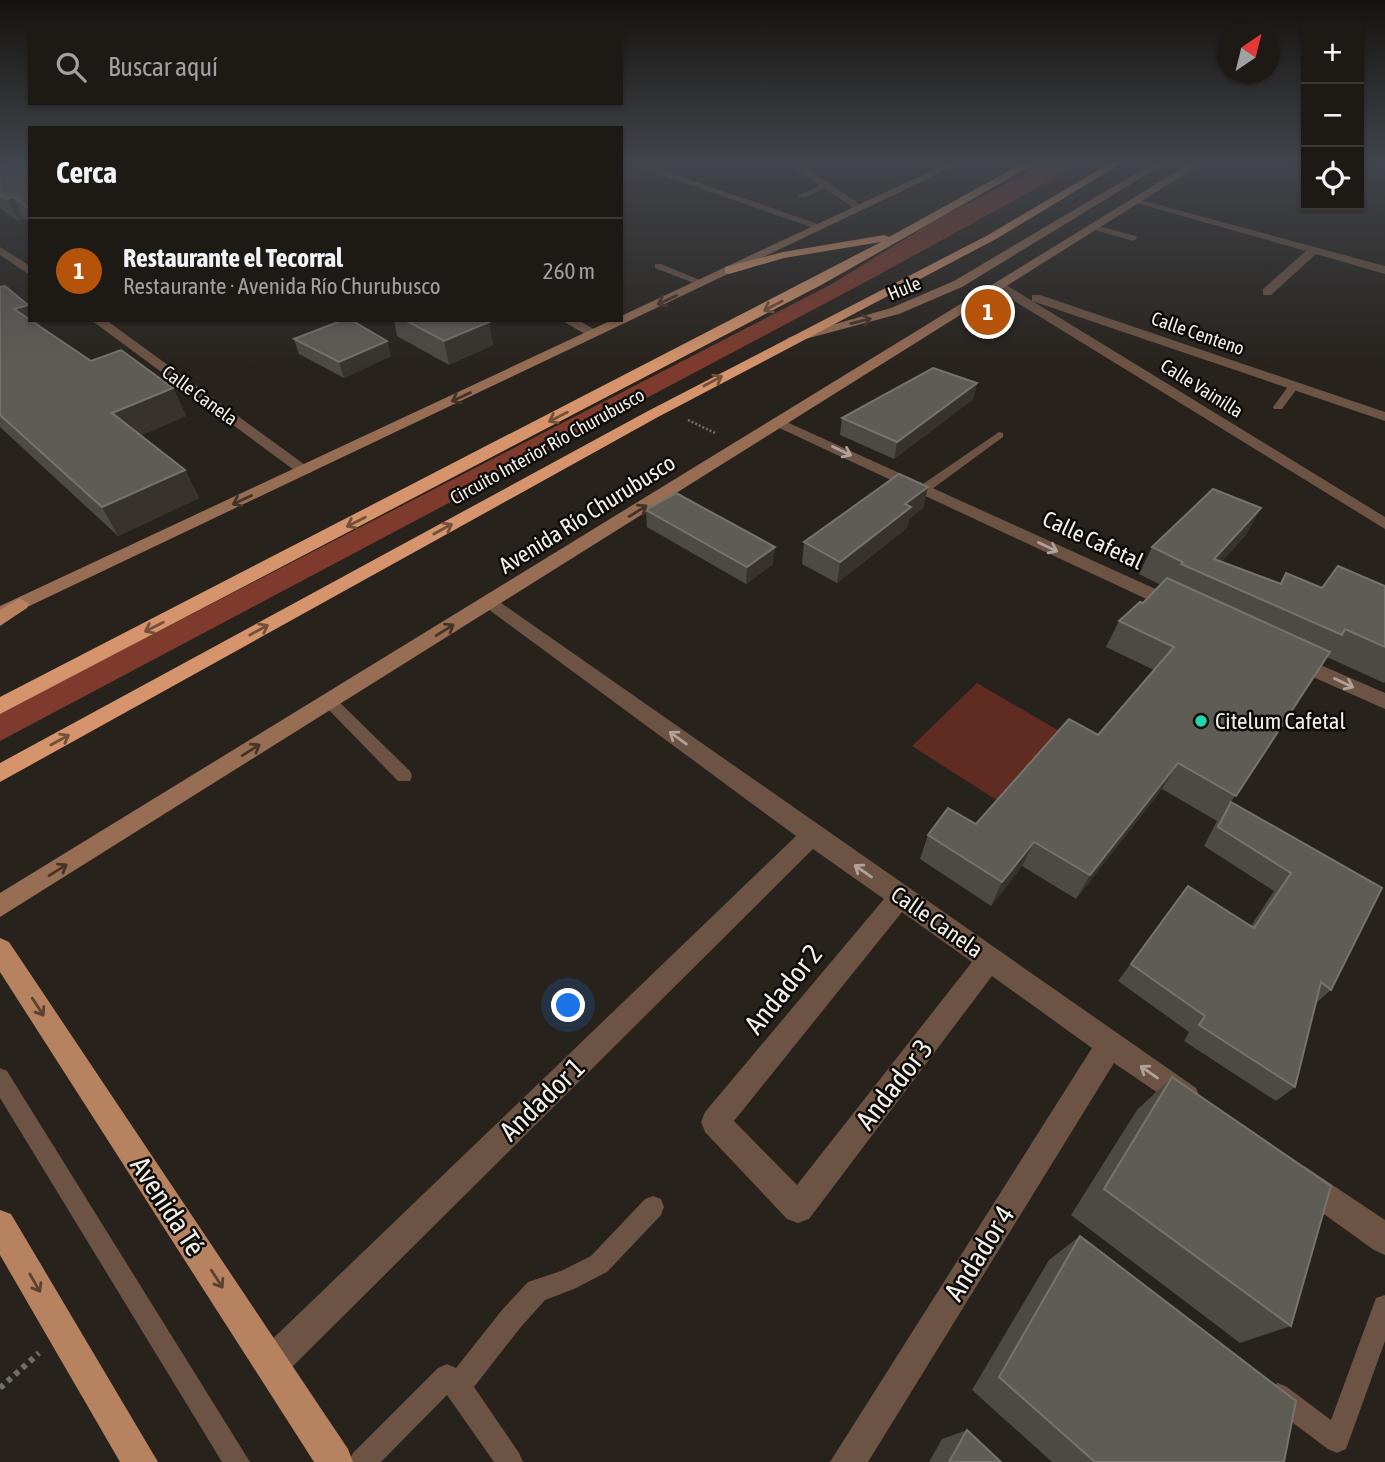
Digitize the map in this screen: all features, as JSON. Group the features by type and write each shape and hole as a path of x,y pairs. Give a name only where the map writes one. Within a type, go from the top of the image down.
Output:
{"highway":[{"name":"Circuito Interior Río Churubusco","path":"0,706 819,281 907,230"},
{"name":"Circuito Interior Río Churubusco","path":"0,773 794,338 1003,230"},
{"path":"729,270 783,256 896,236"}],"main road":[{"path":"623,321 814,230"},
{"name":"Hule","path":"794,338 895,311 958,284 1048,230"},
{"name":"Avenida Río Churubusco","path":"0,906 1089,230"},
{"path":"0,614 620,322"},
{"path":"0,620 20,604"},
{"name":"Avenida Té","path":"0,950 335,1462"},
{"path":"0,1225 140,1462"}],"street":[{"path":"1244,230 1385,270"},
{"path":"0,250 28,271"},
{"path":"1267,292 1314,250"},
{"name":"Calle Centeno","path":"999,286 1385,417"},
{"name":"Calle Vainilla","path":"999,286 1385,524"},
{"name":"Calle Canela","path":"100,322 304,470"},
{"path":"571,322 595,334"},
{"name":"Calle Cafetal","path":"780,422 1186,610"},
{"name":"Calle Canela","path":"491,602 812,835 1209,1114"},
{"path":"1273,650 1385,702"},
{"name":"Andador 1","path":"272,1363 812,835"},
{"name":"Andador 2","path":"798,1208 715,1122 900,897"},
{"name":"Andador 3","path":"798,1208 990,960"},
{"name":"Andador 4","path":"848,1462 1110,1044"},
{"path":"1286,1169 1385,1239"}],"lane":[{"path":"1105,230 1133,238"},
{"path":"658,266 702,283"},
{"path":"1279,407 1294,386"},
{"path":"925,489 999,435"},
{"path":"330,702 404,776"},
{"path":"0,1077 237,1462"},
{"path":"458,1387 511,1318 537,1291 599,1264 653,1207"},
{"path":"1260,1382 1336,1440 1385,1307"},
{"path":"362,1462 447,1377 458,1387 510,1462"}],"path":[{"path":"683,418 742,446"},
{"path":"0,1388 62,1331"}],"shaded area":[{"path":"919,230 960,230 0,741 0,713 830,285"},
{"path":"977,683 1061,732 998,801 912,746"}],"building":[{"path":"5,286 28,305 14,309 28,318 28,322 33,322 91,361 121,350 173,388 112,413 185,470 102,507 0,415 0,287"},
{"path":"338,322 354,322 387,341 339,362 294,339"},
{"path":"409,322 489,322 444,341"},
{"path":"933,368 977,383 897,442 842,418"},
{"path":"899,474 928,487 905,504 911,507 840,562 804,542"},
{"path":"1213,489 1261,508 1214,559 1281,584 1286,573 1322,588 1338,566 1385,586 1385,647 1345,629 1342,635 1181,564 1183,562 1152,547"},
{"path":"676,493 775,547 747,567 646,510"},
{"path":"1167,578 1330,652 1236,796 1178,763 1090,875 1034,842 1002,882 928,835 948,808 976,824 1069,719 1098,735 1174,647 1119,621 1140,602 1143,603"},
{"path":"1231,802 1382,888 1331,990 1321,982 1295,1087 1199,1025 1205,1016 1131,964 1188,886 1254,928 1291,873 1218,827"},
{"path":"1172,1077 1331,1186 1291,1326 1104,1189"},
{"path":"1080,1236 1296,1401 1284,1462 1095,1462 999,1377"},
{"path":"967,1430 1001,1462 949,1462"}],"place":[{"name":"Restaurante el Tecorral","path":"988,312"},
{"name":"Citelum Cafetal","path":"1201,721"}]}
